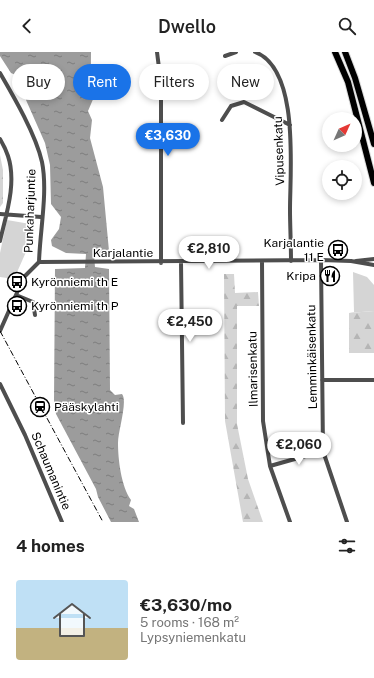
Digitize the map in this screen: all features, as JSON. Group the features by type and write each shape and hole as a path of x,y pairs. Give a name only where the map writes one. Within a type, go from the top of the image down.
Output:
{"highway":[{"path":"335,52 348,82 374,183"},
{"path":"344,52 355,78 374,144"}],"street":[{"path":"157,52 161,84 161,263"},
{"path":"225,56 236,52"},
{"name":"Vipusenkatu","path":"255,52 267,59 274,68 282,88 290,125 292,261"},
{"name":"Punkaharjuntie","path":"0,73 37,144 42,162 44,182 39,262"},
{"path":"222,120 231,106 244,102 290,125"},
{"path":"0,139 8,157 11,184 7,214 0,241"},
{"path":"0,214 41,217"},
{"name":"Karjalantie","path":"39,262 161,263 322,260 351,261 374,259"},
{"name":"Lemminkäisenkatu","path":"322,260 323,451 347,522"},
{"name":"Ilmarisenkatu","path":"262,261 263,420 270,466 290,522"},
{"name":"Karjalantie","path":"351,261 374,265"},
{"path":"0,331 24,277 39,262"},
{"path":"181,262 183,423"},
{"path":"16,295 33,302 35,315"},
{"path":"322,380 374,380"},
{"name":"Schaumanintie","path":"0,384 25,434 62,522"},
{"path":"270,466 323,451"}],"green space":[{"path":"0,155 3,170 3,203 0,207"},
{"path":"7,220 30,224 30,243 14,279 0,277 0,253"},
{"path":"353,272 367,277 374,285 374,311 349,313 354,312"},
{"path":"224,274 234,274 235,293 258,292 259,306 237,306 237,424 248,479 263,522 243,522 225,421"},
{"path":"374,311 374,353 349,353 349,313"}],"water":[{"path":"0,52 91,52 91,64 73,64 73,100 93,100 88,111 92,120 90,138 103,187 109,251 94,255 95,267 109,269 110,390 115,395 122,394 124,398 118,438 119,464 122,480 131,500 129,506 134,509 139,522 111,522 98,497 96,489 56,414 54,400 55,269 85,268 86,254 66,253 52,246 51,240 59,229 61,217 51,204 50,165 45,143 26,100 65,100 65,64 12,64 12,73 0,56"}],"railway":[{"path":"0,331 103,522"}],"place":[{"name":"Karjalantie 11 E","path":"338,250"},
{"name":"Kripa","path":"330,276"},
{"name":"Kyrönniemi th E","path":"17,282"},
{"name":"Kyrönniemi th P","path":"17,306"},
{"name":"Pääskylahti","path":"40,407"}]}
